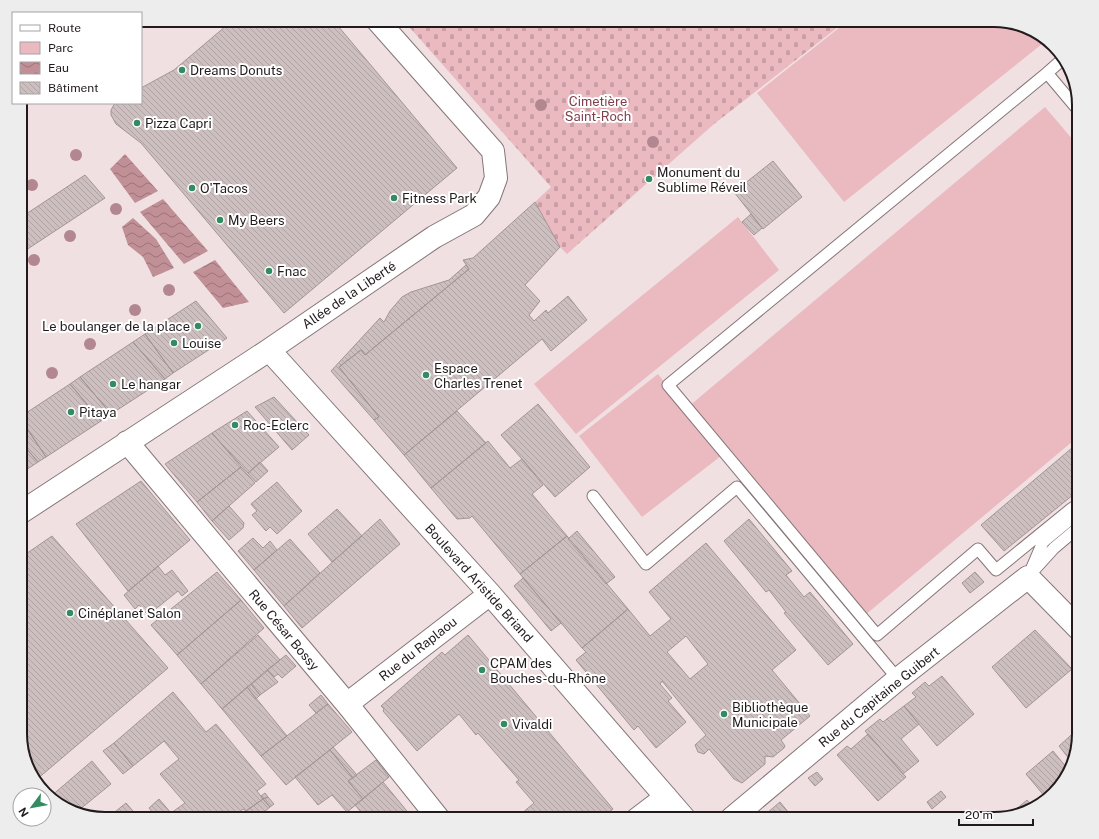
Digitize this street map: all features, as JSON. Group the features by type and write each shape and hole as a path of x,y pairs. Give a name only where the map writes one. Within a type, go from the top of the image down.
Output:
{"street":[{"name":"Allée de la Liberté","path":"27,508 269,350 434,237 474,215 489,197 496,178 494,151 382,27"},
{"name":"Boulevard Aristide Briand","path":"269,350 490,594 679,812"},
{"name":"Rue César Bossy","path":"127,442 347,704 433,812"},
{"name":"Rue du Capitaine Guibert","path":"739,812 898,679 1028,577"},
{"path":"1028,577 1072,622"},
{"name":"Rue du Raplaou","path":"347,704 490,594"},
{"path":"646,812 666,797"}],"lane":[{"path":"1059,62 668,385 877,635 978,549 996,570 1072,508"},
{"path":"1047,73 1072,103"},
{"path":"593,496 646,564 737,487 898,679"},
{"path":"1028,577 1043,542 1072,518"},
{"path":"1028,577 1054,548 1072,533"}],"green space":[{"name":"Cimetière Saint-Roch","path":"409,27 838,27 714,124 567,254 560,247 535,202 551,187"},
{"path":"840,27 999,27 1019,31 1042,44 844,202 757,93"},
{"path":"1045,107 1072,139 1072,442 864,616 688,407"},
{"path":"738,217 779,270 576,434 534,384"},
{"path":"658,374 721,456 642,517 579,436"}],"water":[{"path":"125,154 158,191 135,203 110,169"},
{"path":"163,199 208,251 184,264 140,212"},
{"path":"133,218 156,239 174,268 153,277 143,257 128,245 122,227"},
{"path":"215,260 249,302 223,308 193,272"}],"building":[{"path":"225,27 339,27 457,168 284,313 141,143 116,124 111,115 111,110 114,104 142,104 142,87 174,70"},
{"path":"773,161 802,197 763,229 734,192"},
{"path":"85,175 105,198 27,249 27,213"},
{"path":"535,202 560,247 525,285 540,301 529,315 534,321 546,310 548,313 568,296 587,320 551,351 542,339 404,455 374,420 379,417 339,367 361,350 365,355 469,269 463,260 473,258"},
{"path":"751,214 762,228 754,235 742,222"},
{"path":"466,265 469,269 365,355 361,350 339,367 379,417 374,420 331,371 380,318 384,322 390,311 402,297 411,292 449,280"},
{"path":"196,301 227,338 173,373 145,334"},
{"path":"145,334 173,373 165,379 133,342"},
{"path":"133,342 165,379 111,414 80,377"},
{"path":"80,377 111,414 101,421 70,384"},
{"path":"70,384 101,421 46,457 27,428 27,412"},
{"path":"274,397 309,435 292,450 255,407"},
{"path":"538,404 590,467 555,497 501,435"},
{"path":"247,411 279,447 248,473 212,433"},
{"path":"457,411 486,443 431,488 404,455"},
{"path":"27,429 46,457 38,462 27,449"},
{"path":"212,433 241,467 197,502 165,464"},
{"path":"488,441 510,468 522,459 543,485 532,494 567,536 520,574 472,516 470,518 457,519 431,488"},
{"path":"1072,448 1072,496 1004,551 981,525"},
{"path":"27,449 38,462 27,469"},
{"path":"260,462 268,471 256,482 248,473"},
{"path":"241,467 255,483 212,521 197,502"},
{"path":"141,481 190,540 128,591 76,524"},
{"path":"277,482 302,511 277,534 270,527 266,531 252,515 257,511 251,504"},
{"path":"229,506 244,523 243,528 229,540 212,521"},
{"path":"337,509 362,536 332,562 308,534"},
{"path":"380,519 400,544 302,628 284,606"},
{"path":"749,519 792,571 786,575 804,597 810,592 853,644 828,665 784,613 786,612 769,590 766,592 724,541"},
{"path":"577,531 615,577 606,584 568,539"},
{"name":"Cinéplanet Salon","path":"52,536 168,668 40,776 31,759 27,739 27,553"},
{"path":"567,536 628,609 582,648 520,574"},
{"path":"253,538 263,548 270,541 277,550 254,570 238,551"},
{"path":"290,539 320,573 284,606 254,570"},
{"path":"706,543 796,650 772,670 810,716 781,740 785,746 784,748 773,757 765,756 765,764 742,783 734,779 709,749 704,754 698,752 695,745 706,735 662,681 660,684 672,698 668,701 686,722 656,748 638,726 634,730 576,660 586,652 582,648 628,609 650,636 671,619 649,592","holes":["686,636 708,664 690,679 667,652"]},
{"path":"158,566 165,575 172,570 188,591 182,596 178,591 148,615 139,605 135,609 124,595"},
{"path":"217,572 241,600 177,655 151,625"},
{"path":"975,572 984,582 970,593 962,583"},
{"path":"523,578 561,623 551,631 514,586"},
{"path":"241,600 264,628 201,684 177,655"},
{"path":"1035,630 1072,669 1026,708 992,667"},
{"path":"258,635 280,660 222,709 201,684"},
{"name":"Vivaldi","path":"468,635 613,809 609,812 523,812 534,803 516,782 519,780 478,733 476,735 459,714 417,751 383,711 384,709 381,706 442,652 445,655"},
{"path":"286,655 296,666 282,678 278,674 274,677 267,670"},
{"path":"267,670 278,682 260,695 251,684"},
{"path":"942,676 974,714 937,746 904,706 916,697 912,693 925,682 929,686"},
{"path":"251,684 260,695 256,699 247,687"},
{"path":"247,687 287,736 261,756 222,709"},
{"path":"173,692 206,732 216,724 266,784 257,791 263,799 246,811 243,809 239,812 172,812 185,803 160,774 179,759 164,741 133,766 114,743"},
{"path":"321,695 328,704 316,713 309,705"},
{"path":"328,704 352,732 286,785 261,756"},
{"path":"904,706 919,724 901,739 919,761 903,774 865,731 880,719 883,722"},
{"path":"868,734 906,777 878,801 837,755 847,746 851,749"},
{"path":"1072,734 1068,758 1059,746"},
{"path":"114,743 133,766 123,774 103,751"},
{"path":"333,747 357,775 353,778 330,750"},
{"path":"330,750 353,778 348,781 363,799 347,812 332,795 318,805 295,777"},
{"path":"1053,751 1065,766 1056,781 1043,794 1026,774"},
{"path":"376,760 389,777 363,799 348,781"},
{"path":"92,761 111,784 81,808 55,793"},
{"path":"817,772 823,779 815,786 808,778"},
{"path":"383,782 408,812 361,812 355,805"},
{"path":"941,791 946,797 932,809 927,802"},
{"path":"265,793 268,797 263,799 261,796"},
{"path":"268,797 274,804 270,807 263,799"},
{"path":"159,799 170,812 152,812 149,808"},
{"path":"263,799 270,807 264,812 246,811"},
{"path":"1027,800 1030,803 1019,808 1017,808"},
{"path":"780,802 788,812 768,812"},
{"path":"126,803 134,812 115,812"}],"place":[{"name":"Dreams Donuts","path":"182,70"},
{"name":"Pizza Capri","path":"137,123"},
{"name":"Monument du Sublime Réveil","path":"649,179"},
{"name":"O'Tacos","path":"192,188"},
{"name":"Fitness Park","path":"394,198"},
{"name":"My Beers","path":"220,220"},
{"name":"Fnac","path":"269,271"},
{"name":"Le boulanger de la place","path":"198,326"},
{"name":"Louise","path":"174,343"},
{"name":"Espace Charles Trenet","path":"426,375"},
{"name":"Le hangar","path":"113,384"},
{"name":"Pitaya","path":"71,412"},
{"name":"Roc-Eclerc","path":"235,425"},
{"name":"Cinéplanet Salon","path":"70,613"},
{"name":"CPAM des Bouches-du-Rhône","path":"482,670"},
{"name":"Bibliothèque Municipale","path":"724,714"},
{"name":"Vivaldi","path":"504,724"}]}
